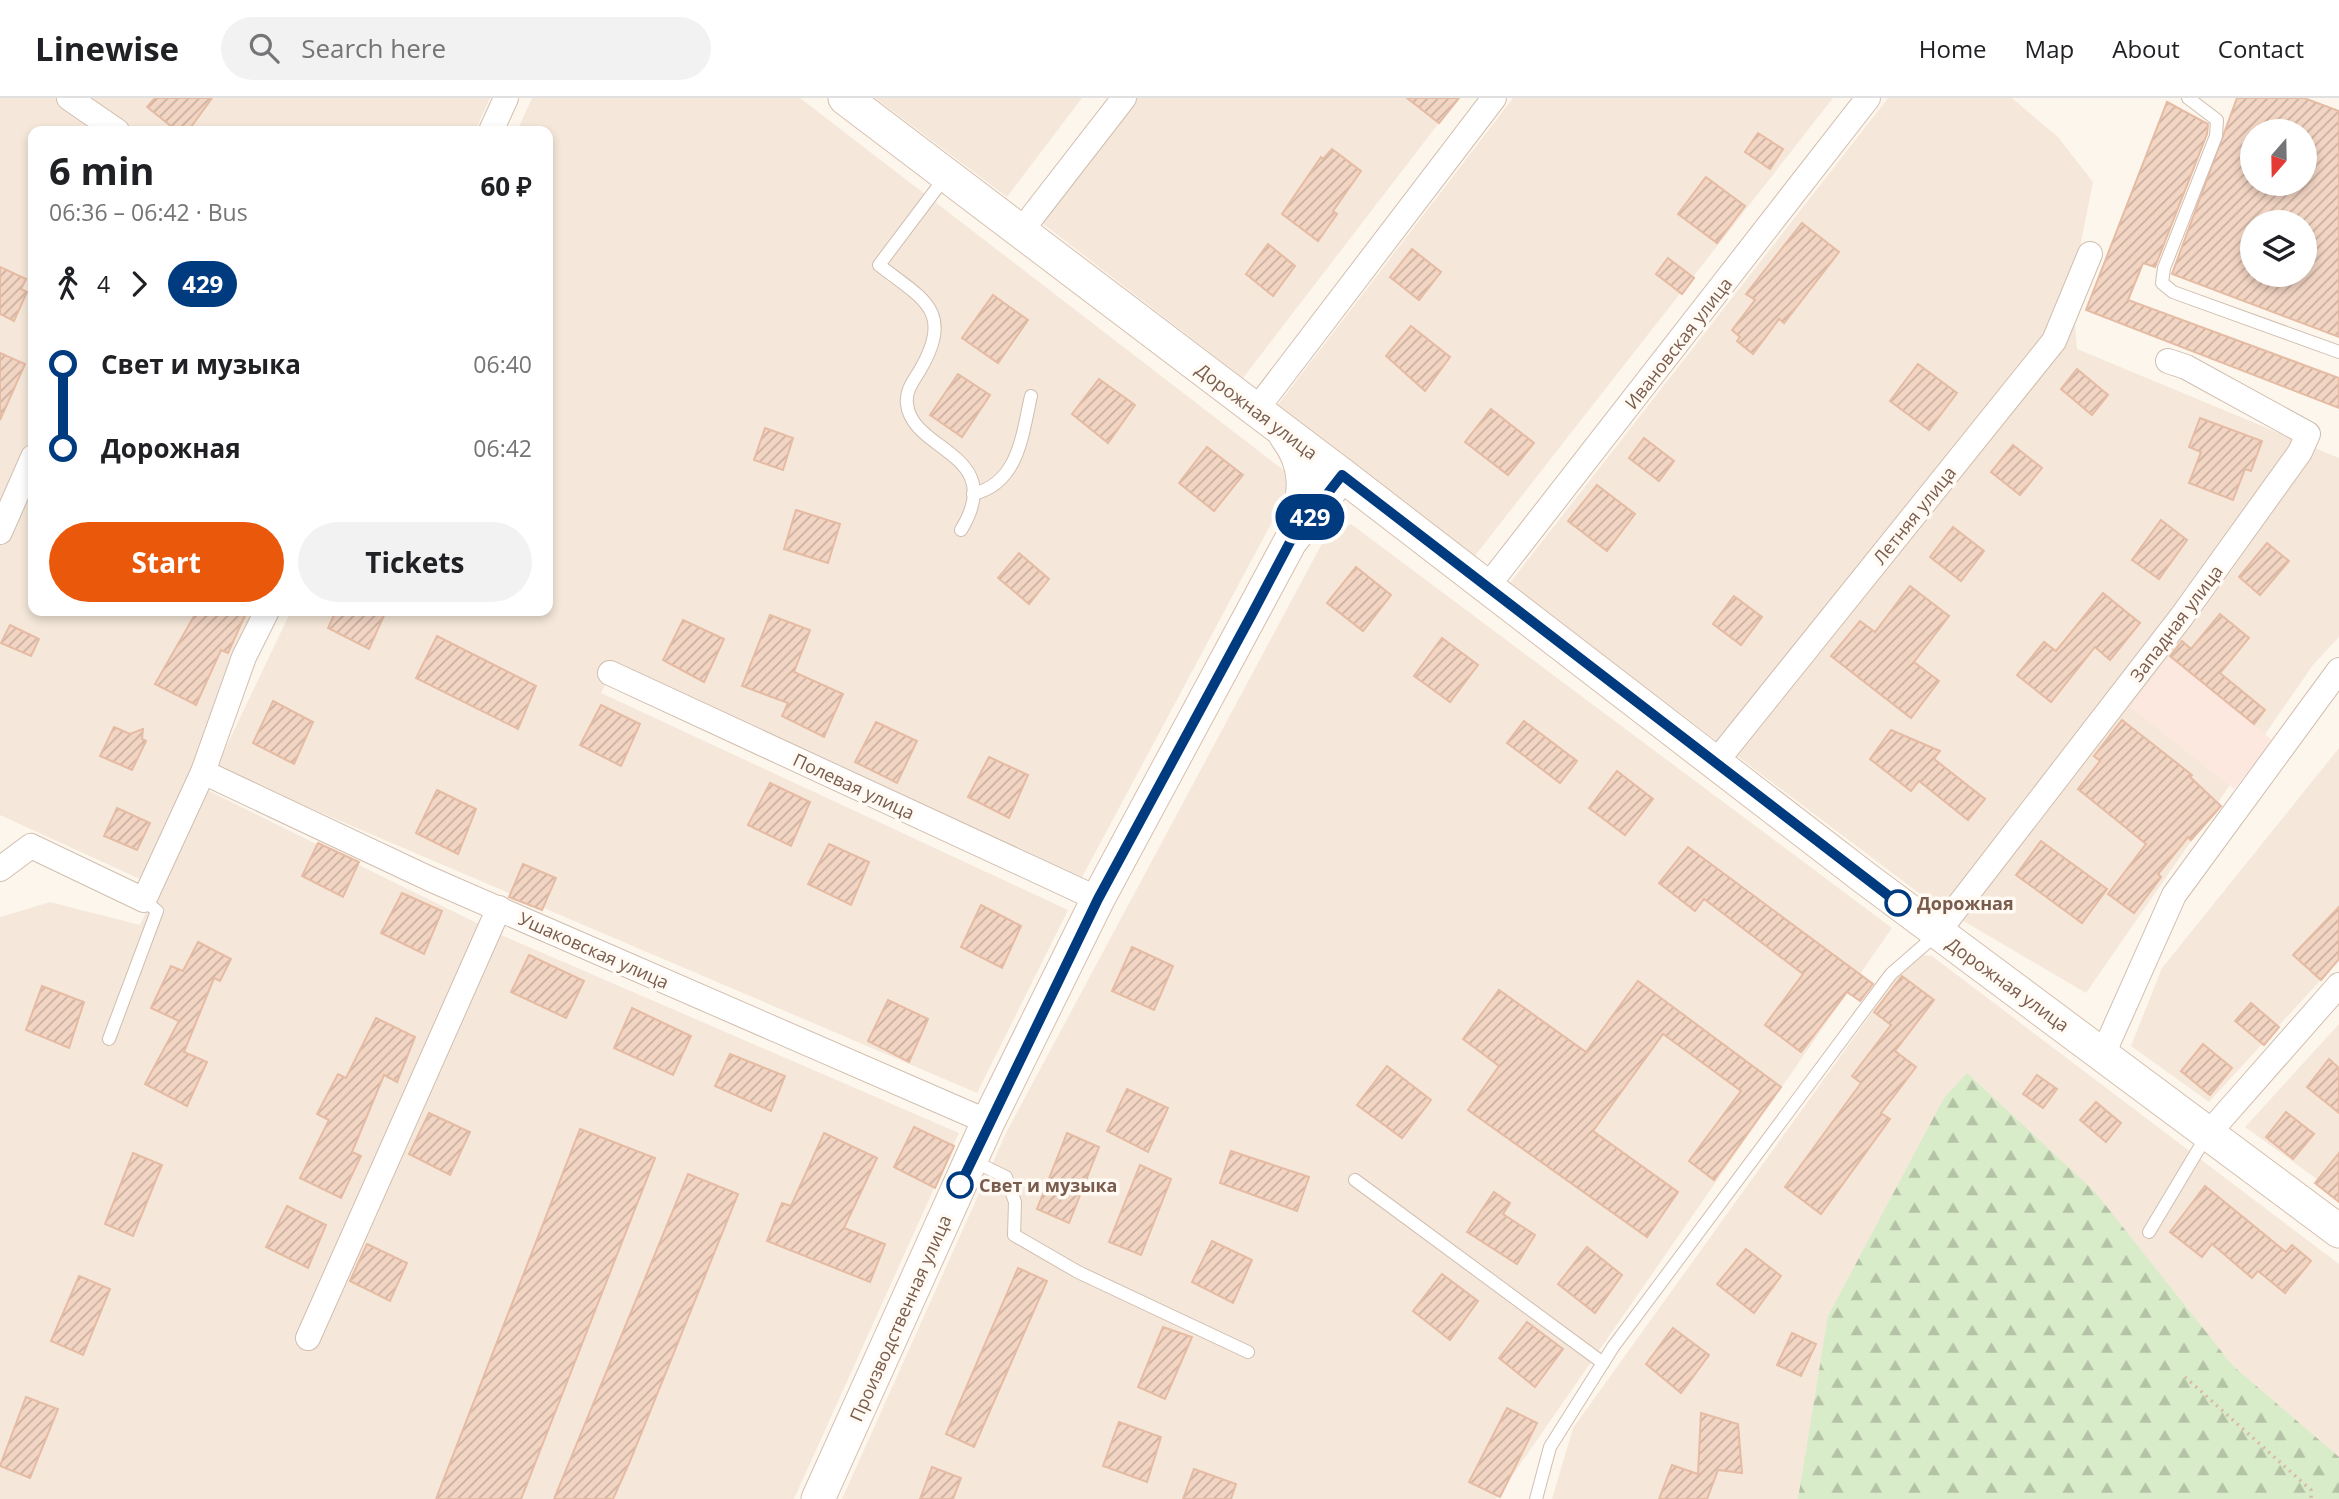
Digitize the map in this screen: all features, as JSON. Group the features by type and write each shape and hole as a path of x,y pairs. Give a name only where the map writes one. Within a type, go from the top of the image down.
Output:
{"main road":[{"name":"Дорожная улица","path":"845,98 1342,475 1715,763 2207,1135 2339,1231"},
{"path":"1268,419 1296,449 1304,472 1304,496 1290,542"},
{"name":"Производственная улица","path":"818,1499 988,1122 1098,899 1290,542 1342,475"},
{"path":"1290,542 1316,519 1334,510 1351,506 1386,509"}],"street":[{"path":"69,98 110,126"},
{"path":"1021,231 1124,98"},
{"path":"1268,419 1494,98"},
{"name":"Ивановская улица","path":"1488,587 1868,98"},
{"path":"492,126 500,100"},
{"name":"Летняя улица","path":"1715,763 2054,341 2090,254"},
{"name":"Западная улица","path":"1938,932 2182,616 2300,452 2308,434 2186,367 2168,361"},
{"path":"0,532 28,468"},
{"path":"0,869 31,846 144,900 203,772 244,657 264,616"},
{"path":"2103,1054 2174,895 2339,670"},
{"name":"Полевая улица","path":"610,673 1098,899"},
{"name":"Ушаковская улица","path":"203,772 499,908 988,1122"},
{"path":"308,1338 499,908"},
{"path":"2207,1135 2339,985"}],"lane":[{"path":"2188,98 2217,120 2217,136 2164,268 2162,283 2173,292 2339,352"},
{"path":"947,176 879,265 930,306 936,324 933,344 908,391 906,403 917,426 958,459 970,475 973,494 970,516 961,530"},
{"path":"973,494 991,490 1000,483 1017,455 1031,396"},
{"path":"109,1039 157,911 144,900"},
{"path":"1536,1499 1550,1447 1603,1363 1891,974 1938,932"},
{"path":"2150,1232 2207,1135"},
{"path":"971,1160 1006,1177 1014,1202 1014,1235 1078,1272 1248,1352"},
{"path":"1355,1180 1603,1363"}],"path":[{"path":"2185,1377 2311,1490 2311,1499"}],"shaded area":[{"path":"0,98 490,98 477,126 28,126 28,616 260,616 142,880 0,815"},
{"path":"532,98 800,98 1295,479 1080,881 614,667 601,693 1068,910 977,1093 216,768 289,616 553,616 553,126 519,126"},
{"path":"875,98 1082,98 1007,197"},
{"path":"1137,98 1458,98 1243,378 1042,223"},
{"path":"1513,98 1833,98 1474,557 1277,406"},
{"path":"1888,98 2012,98 2058,137 2093,182 2072,288 2077,349 2339,458 2339,637 2313,665 2086,993 1928,900 1509,584"},
{"path":"1351,524 1892,928 1496,1499 842,1499 1007,1131 1325,538"},
{"path":"2170,656 2273,741 2234,789 2130,707"},
{"path":"2339,748 2339,960 2209,1102 2131,1046 2162,968"},
{"path":"205,789 499,934 959,1133 794,1499 0,1499 0,917 50,902 140,925"},
{"path":"1914,954 1932,956 2339,1264 2339,1482 1815,1499 1552,1499 1573,1428"},
{"path":"2339,1024 2339,1195 2245,1127"}],"green space":[{"path":"1967,1073 2095,1192 2233,1366 2339,1457 2339,1499 1798,1499 1828,1316 1944,1098"}],"building":[{"path":"155,98 212,98 192,126 171,126 147,107"},
{"path":"1407,98 1459,98 1439,123"},
{"path":"2237,98 2304,98 2339,111 2339,337 2172,274"},
{"path":"2167,102 2208,124 2207,134 2155,267 2143,263 2128,300 2339,378 2339,408 2086,310"},
{"path":"1758,133 1783,149 1770,169 1745,152"},
{"path":"1332,149 1361,171 1333,211 1337,214 1318,241 1282,214 1321,157 1323,159"},
{"path":"1706,177 1745,206 1717,243 1678,214"},
{"path":"1802,223 1839,252 1784,323 1779,319 1753,354 1737,341 1740,337 1732,330 1755,300 1746,294"},
{"path":"1268,244 1295,266 1273,296 1246,274"},
{"path":"1412,249 1441,272 1419,300 1390,277"},
{"path":"1668,258 1694,278 1682,294 1656,274"},
{"path":"0,267 26,279 21,289 27,292 14,321 0,314"},
{"path":"993,295 1028,320 998,363 962,338"},
{"path":"1411,326 1450,357 1425,391 1386,356"},
{"path":"0,353 25,364 0,420"},
{"path":"1918,364 1957,393 1929,430 1890,401"},
{"path":"2077,369 2108,395 2092,415 2061,389"},
{"path":"958,374 990,395 962,437 930,415"},
{"path":"1099,379 1135,405 1108,443 1072,414"},
{"path":"1491,409 1534,443 1508,475 1465,442"},
{"path":"2200,418 2262,441 2251,471 2245,469 2233,500 2189,483 2201,452 2189,447"},
{"path":"765,428 793,438 783,470 754,460"},
{"path":"1644,438 1674,461 1659,481 1629,458"},
{"path":"2013,445 2042,468 2020,495 1991,472"},
{"path":"1207,447 1243,475 1214,511 1179,483"},
{"path":"1597,485 1635,514 1607,551 1568,521"},
{"path":"796,510 840,524 828,563 784,549"},
{"path":"2161,520 2187,540 2159,579 2132,560"},
{"path":"1953,527 1984,551 1961,581 1930,557"},
{"path":"2267,543 2289,561 2260,595 2239,577"},
{"path":"1019,553 1049,579 1029,604 998,578"},
{"path":"1356,567 1391,595 1363,631 1327,603"},
{"path":"1910,586 1949,616 1914,662 1939,681 1911,718 1831,656 1860,621 1875,632"},
{"path":"2103,593 2140,623 2110,660 2095,647 2051,702 2017,675 2044,642 2056,651"},
{"path":"1734,596 1762,617 1741,645 1713,624"},
{"path":"2220,614 2249,638 2220,673 2265,710 2254,724 2170,656 2182,641 2191,649"},
{"path":"770,615 810,630 794,672 843,694 824,737 782,716 788,703 742,686"},
{"path":"194,616 245,616 228,653 221,650 196,705 155,684"},
{"path":"334,616 384,616 369,649 328,628"},
{"path":"683,620 724,639 704,682 663,660"},
{"path":"10,625 39,639 31,656 1,643"},
{"path":"437,636 536,686 518,729 416,678"},
{"path":"1442,638 1478,665 1450,702 1414,676"},
{"path":"273,701 313,722 294,764 253,743"},
{"path":"601,705 640,724 621,766 580,745"},
{"path":"2122,720 2192,775 2190,777 2221,806 2191,840 2188,837 2158,874 2161,877 2134,913 2108,894 2146,844 2078,789 2100,761 2094,756"},
{"path":"1524,721 1577,761 1560,783 1507,743"},
{"path":"876,722 917,741 897,783 855,762"},
{"path":"114,727 130,734 143,729 142,739 146,741 132,770 100,756"},
{"path":"1891,730 1940,751 1934,759 1985,799 1968,820 1919,781 1911,791 1870,759"},
{"path":"989,757 1028,775 1009,818 968,797"},
{"path":"1617,771 1653,799 1625,835 1589,808"},
{"path":"770,783 810,802 791,846 748,825"},
{"path":"437,790 476,809 458,854 416,833"},
{"path":"117,808 150,823 137,850 104,836"},
{"path":"2041,841 2107,889 2082,923 2016,875"},
{"path":"318,843 359,862 343,897 302,876"},
{"path":"829,844 869,862 851,905 808,884"},
{"path":"1688,847 1873,984 1860,1001 1847,992 1801,1052 1765,1025 1803,974 1704,899 1695,911 1659,883"},
{"path":"523,864 556,878 542,910 509,897"},
{"path":"402,893 442,911 424,954 381,933"},
{"path":"981,905 1021,926 1002,968 961,947"},
{"path":"2339,907 2339,959 2321,980 2293,955"},
{"path":"198,942 231,959 220,981 214,978 184,1052 207,1062 187,1106 145,1084 179,1021 151,1008 171,966 183,971"},
{"path":"1132,947 1173,966 1154,1010 1112,991"},
{"path":"529,955 584,981 566,1018 511,992"},
{"path":"1902,976 1934,1000 1895,1051 1916,1067 1881,1113 1890,1119 1821,1214 1785,1187 1861,1083 1852,1076 1891,1025 1874,1012"},
{"path":"1638,981 1781,1087 1714,1180 1689,1161 1741,1091 1663,1034 1593,1131 1678,1192 1647,1237 1468,1110 1499,1066 1463,1039 1499,990 1586,1052"},
{"path":"42,986 84,1002 69,1048 26,1030"},
{"path":"888,1000 928,1019 909,1062 868,1041"},
{"path":"2251,1003 2279,1027 2264,1045 2235,1021"},
{"path":"632,1008 691,1036 673,1075 614,1048"},
{"path":"376,1018 415,1037 397,1082 384,1075 352,1152 361,1156 341,1198 300,1178 329,1120 317,1114 338,1074 346,1078"},
{"path":"2203,1044 2232,1068 2210,1095 2181,1071"},
{"path":"730,1054 785,1076 771,1111 715,1086"},
{"path":"2329,1059 2339,1068 2339,1113 2307,1087"},
{"path":"1387,1066 1431,1100 1402,1138 1357,1105"},
{"path":"2037,1075 2057,1089 2043,1108 2023,1094"},
{"path":"1127,1089 1168,1108 1148,1152 1107,1131"},
{"path":"2096,1102 2121,1123 2106,1142 2080,1120"},
{"path":"2286,1112 2314,1134 2293,1159 2266,1137"},
{"path":"429,1113 470,1132 450,1175 409,1154"},
{"path":"914,1127 954,1146 935,1188 894,1167"},
{"path":"580,1129 655,1158 521,1499 436,1499"},
{"path":"824,1133 877,1158 844,1228 885,1244 870,1282 767,1241 782,1203 791,1206"},
{"path":"1067,1133 1099,1147 1069,1223 1037,1209"},
{"path":"1231,1151 1309,1177 1297,1211 1220,1183"},
{"path":"133,1153 162,1165 133,1236 105,1224"},
{"path":"2339,1153 2339,1202 2315,1183"},
{"path":"1140,1165 1171,1179 1141,1255 1109,1242"},
{"path":"688,1174 738,1194 630,1461 613,1499 554,1499"},
{"path":"2205,1186 2286,1252 2292,1245 2311,1261 2285,1293 2258,1271 2252,1278 2212,1244 2202,1257 2170,1232"},
{"path":"1494,1192 1510,1203 1503,1214 1535,1235 1517,1264 1467,1232"},
{"path":"287,1206 326,1225 308,1268 266,1247"},
{"path":"1212,1241 1252,1260 1233,1303 1192,1282"},
{"path":"367,1244 407,1263 390,1301 350,1281"},
{"path":"1587,1247 1622,1275 1595,1313 1558,1284"},
{"path":"1746,1249 1781,1276 1754,1313 1717,1284"},
{"path":"1018,1268 1047,1281 974,1447 946,1434"},
{"path":"1442,1274 1478,1301 1450,1340 1413,1311"},
{"path":"79,1276 110,1289 83,1355 51,1341"},
{"path":"1527,1322 1563,1349 1535,1387 1499,1358"},
{"path":"1163,1327 1192,1337 1165,1399 1138,1387"},
{"path":"1673,1328 1709,1355 1681,1393 1646,1364"},
{"path":"1792,1333 1816,1344 1801,1376 1777,1365"},
{"path":"26,1397 58,1409 30,1478 0,1466"},
{"path":"1507,1408 1537,1423 1500,1497 1469,1482"},
{"path":"1701,1413 1738,1424 1742,1473 1718,1470 1707,1499 1659,1499 1672,1465 1698,1474"},
{"path":"1119,1422 1161,1437 1147,1482 1103,1466"},
{"path":"932,1467 961,1478 953,1499 920,1499"},
{"path":"1194,1469 1236,1484 1231,1499 1183,1499"}],"bus line":[{"name":"429","path":"960,1185 988,1122 1098,899 1290,542 1342,475 1898,903"}],"place":[{"name":"Дорожная","path":"1898,903"},
{"name":"Свет и музыка","path":"960,1185"}]}
